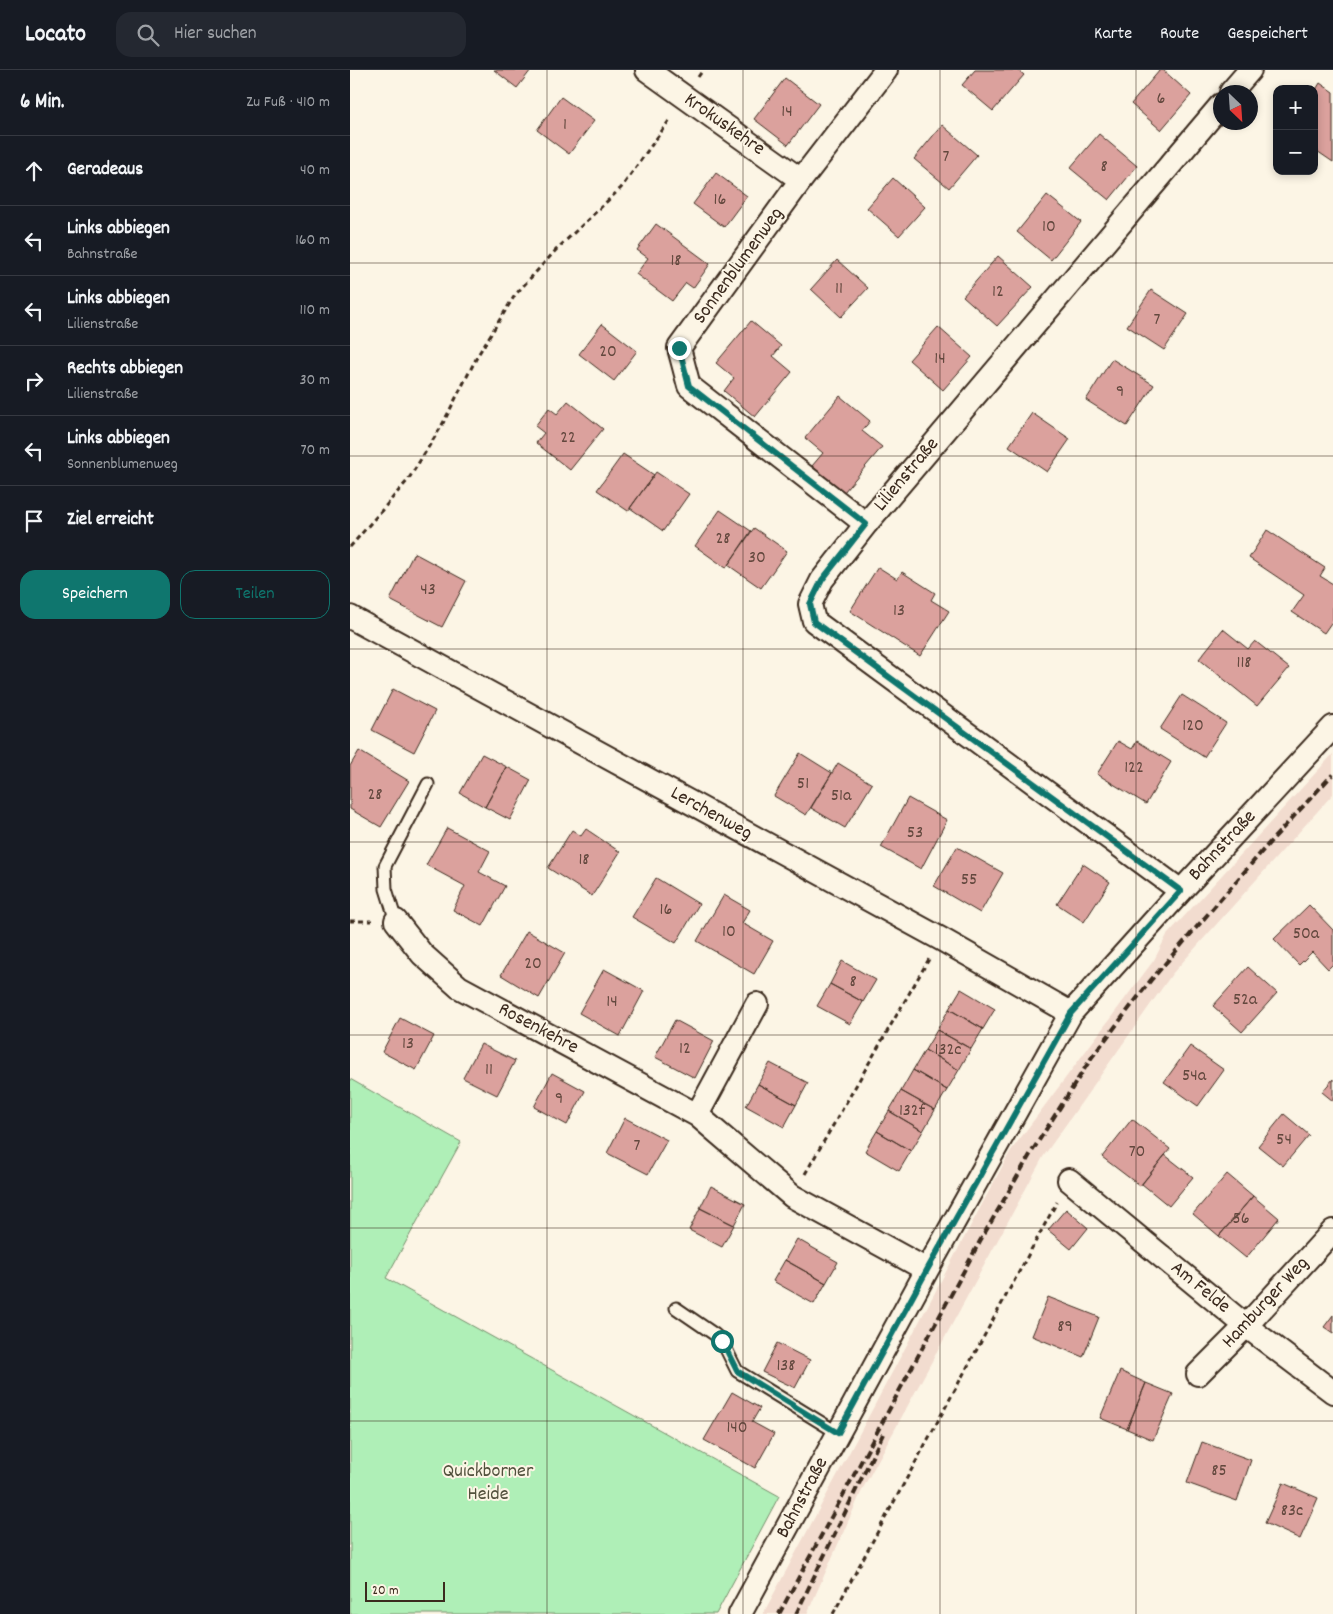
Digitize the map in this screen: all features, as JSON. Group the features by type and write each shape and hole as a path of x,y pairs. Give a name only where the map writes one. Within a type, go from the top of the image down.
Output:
{"street":[{"name":"Krokuskehre","path":"647,70 802,180"},
{"name":"Sonnenblumenweg","path":"866,524 689,386 679,348 802,180 886,70"},
{"path":"1237,85 1250,70"},
{"name":"Lilienstraße","path":"1181,891 814,622 810,604 822,580 866,524 1213,113"},
{"name":"Lerchenweg","path":"350,617 941,939 1071,1013"},
{"name":"Bahnstraße","path":"740,1614 927,1270 1071,1013 1333,727"},
{"name":"Rosenkehre","path":"396,921 422,954 460,987 697,1115 792,1196 927,1270"},
{"path":"697,1115 757,1004"},
{"name":"Am Felde","path":"1069,1180 1246,1326 1333,1392"},
{"name":"Hamburger Weg","path":"1198,1374 1246,1326 1333,1231"}],"lane":[{"path":"396,921 386,889 385,866 428,784"},
{"path":"676,1308 722,1341 737,1371 838,1433"}],"path":[{"path":"350,547 408,480 441,427 478,355 514,295 556,250 621,188 703,70"},
{"path":"792,1196 941,939"},
{"path":"833,1614 1069,1180"}],"shaded area":[{"path":"1333,754 1333,794 1172,974 1043,1157 863,1488 807,1614 763,1614 1010,1152 1154,960 1167,935"}],"green space":[{"name":"Quickborner Heide","path":"350,1079 461,1142 386,1278 779,1496 716,1614 350,1614"}],"building":[{"path":"494,70 531,70 517,88"},
{"path":"975,70 1018,70 1024,75 993,111 962,85"},
{"path":"1160,70 1163,70 1191,95 1161,130 1131,104"},
{"path":"785,78 819,104 788,145 754,119"},
{"path":"1320,83 1333,92 1333,162 1318,152 1318,86"},
{"path":"561,97 594,121 569,154 537,130"},
{"path":"942,125 977,155 949,188 914,159"},
{"path":"1099,134 1137,166 1109,200 1070,168"},
{"path":"716,173 747,196 724,227 693,204"},
{"path":"893,178 925,207 899,236 867,208"},
{"path":"1047,195 1081,222 1051,260 1017,232"},
{"path":"656,224 710,264 693,288 686,283 672,301 636,274 648,258 637,250"},
{"path":"998,256 1033,287 997,326 963,296"},
{"path":"837,260 868,288 841,317 811,289"},
{"path":"1151,290 1188,314 1164,350 1127,326"},
{"path":"751,321 781,346 773,356 792,372 755,417 724,391 734,378 716,363"},
{"path":"602,324 637,351 614,381 579,354"},
{"path":"938,327 972,357 943,390 909,360"},
{"path":"1112,359 1154,385 1127,426 1086,400"},
{"path":"840,396 870,421 862,431 882,447 844,492 812,466 823,453 805,438"},
{"path":"568,401 603,429 570,470 536,443 544,433 535,426 549,408 557,414"},
{"path":"1032,413 1070,439 1047,472 1009,446"},
{"path":"623,454 654,475 628,511 597,490"},
{"path":"656,472 689,494 663,531 630,508"},
{"path":"720,510 751,531 726,568 695,546"},
{"path":"754,528 787,551 761,588 728,565"},
{"path":"1267,530 1325,568 1320,576 1333,584 1333,620 1324,633 1292,612 1304,595 1249,558"},
{"path":"414,553 466,581 442,627 390,600"},
{"path":"878,567 897,579 902,572 935,593 931,600 949,611 920,656 850,611"},
{"path":"1223,629 1248,649 1255,641 1289,668 1257,706 1199,659"},
{"path":"393,689 435,711 414,752 372,730"},
{"path":"1182,695 1226,723 1204,757 1160,729"},
{"path":"1118,741 1132,749 1137,741 1171,762 1146,804 1097,774"},
{"path":"359,751 409,781 381,827 350,809 350,766"},
{"path":"800,753 832,773 806,815 774,796"},
{"path":"482,754 507,767 485,807 460,793"},
{"path":"838,763 872,784 845,828 811,808"},
{"path":"507,767 531,780 510,820 485,807"},
{"path":"908,798 947,820 921,869 881,847"},
{"path":"447,828 490,851 479,872 505,886 483,926 453,910 465,886 426,865"},
{"path":"586,829 620,852 592,896 548,868 572,830 581,836"},
{"path":"957,847 1003,873 980,913 934,886"},
{"path":"1083,864 1110,882 1084,922 1057,904"},
{"path":"656,878 699,904 676,943 632,917"},
{"path":"724,895 750,910 742,923 773,941 754,974 697,941"},
{"path":"1309,905 1333,930 1333,964 1328,969 1312,952 1299,965 1274,939"},
{"path":"527,931 565,953 539,998 501,975"},
{"path":"842,961 876,980 863,1002 830,984"},
{"path":"1248,967 1277,993 1242,1032 1213,1006"},
{"path":"604,969 644,991 620,1036 579,1013"},
{"path":"830,984 863,1002 850,1024 817,1006"},
{"path":"961,989 995,1009 983,1029 949,1009"},
{"path":"949,1009 983,1029 971,1049 937,1030"},
{"path":"400,1018 434,1036 416,1070 382,1052"},
{"path":"675,1020 714,1041 695,1078 655,1057"},
{"path":"937,1030 971,1049 959,1070 925,1050"},
{"path":"481,1044 515,1061 497,1095 463,1078"},
{"path":"1190,1046 1224,1070 1198,1106 1164,1082"},
{"path":"925,1050 959,1070 947,1090 913,1070"},
{"path":"770,1063 808,1083 796,1105 758,1084"},
{"path":"913,1070 947,1090 935,1110 901,1091"},
{"path":"552,1073 585,1091 567,1125 534,1107"},
{"path":"1333,1079 1333,1101 1322,1092"},
{"path":"758,1084 796,1105 784,1127 746,1106"},
{"path":"901,1091 935,1110 923,1131 889,1111"},
{"path":"889,1111 923,1131 911,1151 877,1131"},
{"path":"1284,1114 1309,1135 1283,1166 1258,1146"},
{"path":"625,1118 667,1140 648,1174 607,1153"},
{"path":"1132,1119 1170,1149 1140,1186 1102,1157"},
{"path":"877,1131 911,1151 899,1171 865,1151"},
{"path":"1165,1155 1193,1177 1169,1206 1142,1184"},
{"path":"1227,1174 1253,1196 1219,1236 1193,1214"},
{"path":"711,1186 745,1204 734,1225 700,1208"},
{"path":"1253,1196 1279,1218 1246,1258 1219,1236"},
{"path":"700,1208 734,1225 722,1247 689,1230"},
{"path":"1066,1209 1088,1228 1071,1249 1048,1230"},
{"path":"797,1239 838,1262 826,1283 785,1260"},
{"path":"785,1260 826,1283 814,1304 773,1281"},
{"path":"1048,1297 1099,1317 1083,1357 1032,1336"},
{"path":"1333,1315 1333,1333 1324,1327"},
{"path":"777,1343 810,1360 795,1388 762,1372"},
{"path":"1120,1371 1146,1383 1127,1429 1100,1418"},
{"path":"1146,1383 1173,1394 1153,1440 1127,1429"},
{"path":"732,1392 760,1408 752,1422 774,1434 755,1468 704,1440"},
{"path":"1202,1442 1251,1460 1237,1501 1187,1483"},
{"path":"1283,1483 1318,1498 1300,1539 1265,1523"}],"railway":[{"path":"779,1614 980,1241 1031,1153 1092,1057 1151,980 1271,841 1333,774"},
{"path":"796,1614 883,1434"}],"route":[{"path":"679,348 689,386 866,524 822,580 810,604 814,622 1181,891 1071,1013 838,1433 737,1371 722,1341"}]}
